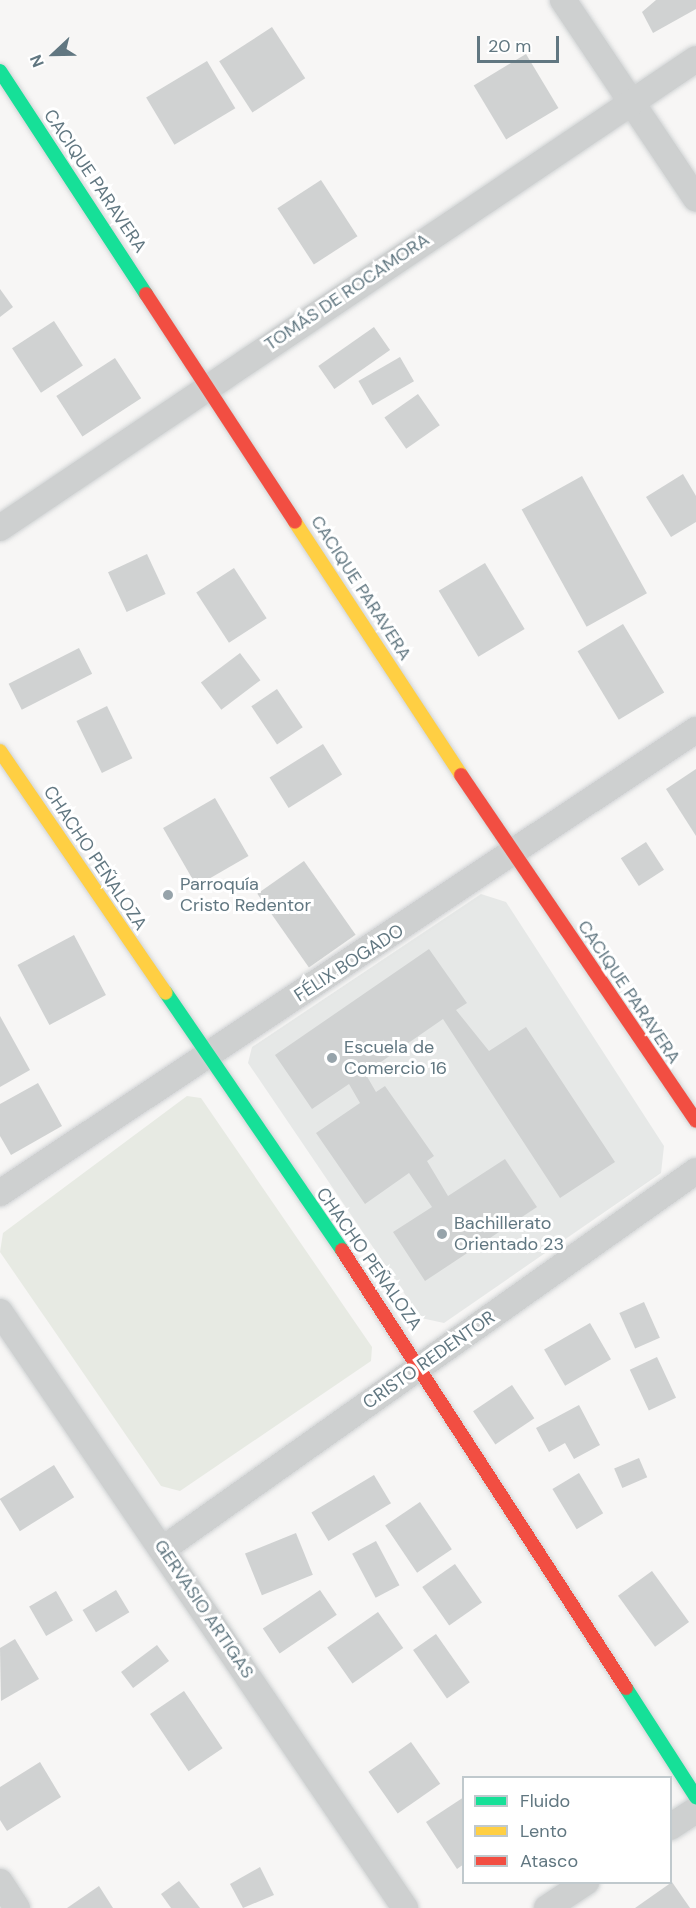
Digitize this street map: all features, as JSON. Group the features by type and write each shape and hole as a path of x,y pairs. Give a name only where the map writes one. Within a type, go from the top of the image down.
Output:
{"street":[{"path":"563,0 696,199"},
{"name":"TOMÁS DE ROCAMORA","path":"0,528 208,385 696,60"},
{"name":"CACIQUE PARAVERA","path":"0,71 208,385 514,856 696,1121"},
{"name":"FÉLIX BOGADO","path":"0,1193 206,1055 514,856 696,730"},
{"name":"CHACHO PEÑALOZA","path":"0,751 206,1055 421,1365 696,1797"},
{"name":"CRISTO REDENTOR","path":"164,1549 696,1172"},
{"name":"GERVASIO ARTIGAS","path":"0,1312 164,1549 405,1908"},
{"path":"672,1826 696,1810"},
{"path":"0,1882 17,1908"},
{"path":"547,1908 583,1884"}],"shaded area":[{"path":"481,894 506,902 664,1146 661,1173 444,1323 421,1318 248,1063 252,1047"},
{"path":"187,1096 201,1098 372,1347 371,1361 180,1491 161,1486 0,1252 3,1233"}],"building":[{"path":"656,0 696,0 696,9 653,33 642,12"},
{"path":"272,27 305,78 252,112 219,61"},
{"path":"526,54 558,108 506,139 474,85"},
{"path":"207,61 235,108 174,145 146,98"},
{"path":"321,180 357,236 314,265 277,208"},
{"path":"0,289 13,307 0,317"},
{"path":"54,321 83,365 41,393 12,348"},
{"path":"374,327 390,350 334,389 318,366"},
{"path":"400,357 414,381 372,405 358,381"},
{"path":"115,358 141,398 82,436 56,396"},
{"path":"418,394 440,425 406,449 384,418"},
{"path":"683,474 696,496 696,522 671,537 646,497"},
{"path":"582,476 647,593 587,627 522,509"},
{"path":"147,554 166,594 127,612 108,572"},
{"path":"485,563 525,629 478,657 439,591"},
{"path":"234,568 267,618 229,643 196,593"},
{"path":"623,624 664,693 619,720 578,651"},
{"path":"79,648 92,674 22,710 9,684"},
{"path":"240,653 260,680 221,710 201,682"},
{"path":"277,689 303,727 277,744 251,706"},
{"path":"107,706 132,758 102,773 76,721"},
{"path":"323,744 342,775 289,808 270,777"},
{"path":"696,769 696,836 666,789"},
{"path":"215,798 248,856 197,886 163,828"},
{"path":"646,842 664,870 639,886 621,858"},
{"path":"304,861 356,935 309,967 257,894"},
{"path":"74,935 106,995 49,1025 17,965"},
{"path":"429,949 467,1003 456,1010 489,1051 526,1027 615,1162 560,1198 443,1019 365,1073 376,1092 385,1086 434,1156 427,1161 448,1196 505,1159 537,1207 425,1281 393,1232 432,1207 409,1173 365,1204 316,1133 360,1103 349,1084 312,1109 275,1055"},
{"path":"0,1016 30,1070 0,1087"},
{"path":"38,1083 62,1126 11,1155 0,1136 0,1104"},
{"path":"644,1302 660,1338 635,1349 619,1313"},
{"path":"590,1323 611,1359 565,1386 544,1350"},
{"path":"657,1357 676,1398 649,1410 630,1370"},
{"path":"512,1385 534,1418 495,1444 473,1411"},
{"path":"579,1405 600,1445 574,1459 565,1443 549,1452 536,1428"},
{"path":"639,1458 647,1477 622,1488 614,1469"},
{"path":"54,1465 74,1497 20,1531 0,1499"},
{"path":"579,1473 603,1513 577,1529 552,1489"},
{"path":"374,1475 391,1503 328,1541 311,1513"},
{"path":"420,1502 452,1549 417,1573 385,1525"},
{"path":"296,1533 313,1575 262,1595 245,1554"},
{"path":"376,1541 399,1585 376,1598 352,1554"},
{"path":"455,1564 482,1603 449,1625 422,1587"},
{"path":"652,1571 689,1622 655,1647 618,1596"},
{"path":"116,1590 129,1612 96,1632 83,1610"},
{"path":"320,1590 337,1615 280,1653 263,1629"},
{"path":"56,1591 73,1620 46,1636 29,1606"},
{"path":"378,1612 403,1648 352,1684 327,1648"},
{"path":"436,1634 470,1682 447,1698 413,1650"},
{"path":"15,1639 39,1679 1,1701 0,1648"},
{"path":"157,1645 169,1661 133,1688 121,1672"},
{"path":"184,1691 223,1748 189,1771 150,1714"},
{"path":"411,1742 440,1784 398,1814 368,1772"},
{"path":"40,1762 61,1797 7,1831 0,1820 0,1787"},
{"path":"462,1798 462,1865 457,1869 426,1822"},
{"path":"260,1867 274,1895 243,1908 230,1884"},
{"path":"179,1881 200,1908 171,1908 161,1894"},
{"path":"672,1882 690,1908 635,1908"},
{"path":"99,1886 113,1908 67,1908"}],"traffic: fast":[{"path":"0,71 146,294"},
{"path":"166,993 342,1250"},
{"path":"626,1688 696,1797"}],"traffic: slow":[{"path":"295,522 461,775"},
{"path":"0,751 166,993"}],"traffic: jam":[{"path":"146,294 295,522"},
{"path":"461,775 696,1121"},
{"path":"342,1250 626,1688"}],"place":[{"name":"Parroquía Cristo Redentor","path":"168,895"},
{"name":"Escuela de Comercio 16","path":"332,1058"},
{"name":"Bachillerato Orientado 23","path":"442,1234"}]}
